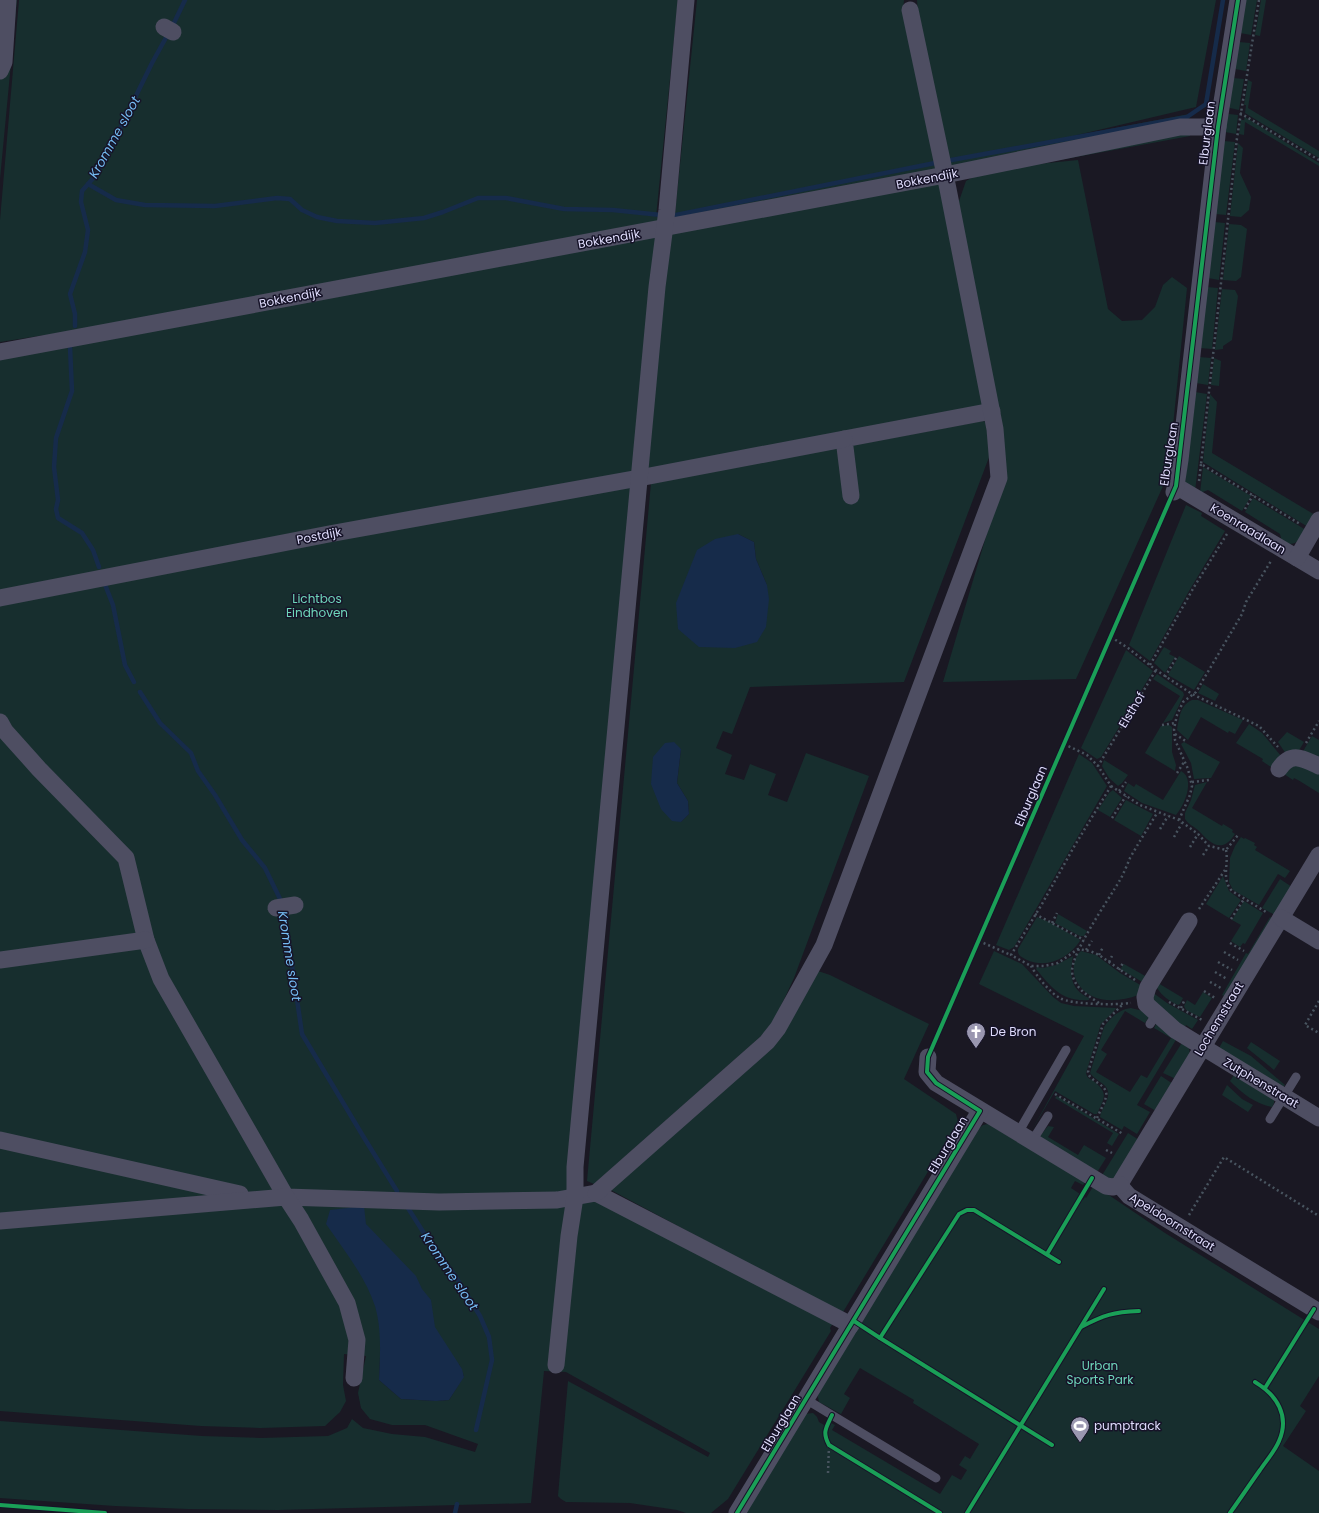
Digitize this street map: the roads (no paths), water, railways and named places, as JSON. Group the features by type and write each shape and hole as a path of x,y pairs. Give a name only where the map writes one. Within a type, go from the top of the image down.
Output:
{"street":[{"path":"0,71 4,62 8,0"},
{"path":"556,1365 569,1236 575,1197 575,1167 657,287 665,228 686,0"},
{"name":"Elburglaan","path":"1175,489 1220,110 1238,0"},
{"path":"0,1221 257,1198 286,1197 439,1202 556,1200 596,1194 768,1042 778,1028 824,945 999,478 992,412 945,175 910,10"},
{"name":"Bokkendijk","path":"0,352 945,175 1180,128 1218,127"},
{"name":"Postdijk","path":"0,598 329,534 992,412"},
{"path":"844,439 851,496"},
{"name":"Koenraadlaan","path":"1175,489 1319,571"},
{"path":"1297,558 1319,520"},
{"path":"0,722 5,731 39,768 126,858 146,940 161,979 348,1303 357,1340 354,1378"},
{"path":"1287,762 1319,766"},
{"name":"Lochemstraat","path":"1121,1185 1122,1178 1319,855"},
{"path":"1281,918 1319,941"},
{"path":"1189,921 1147,994 1148,1006 1154,1018 1202,1047"},
{"path":"0,960 146,940"},
{"name":"Zutphenstraat","path":"1202,1047 1319,1118"},
{"name":"Elburglaan","path":"738,1513 980,1111 936,1083 927,1072 928,1057"},
{"name":"Apeldoornstraat","path":"980,1111 1106,1186 1113,1187 1121,1185 1129,1196 1319,1312"},
{"path":"0,1140 257,1198"},
{"path":"596,1194 851,1325"}],"lane":[{"path":"1025,1137 1066,1050"},
{"path":"1270,1119 1296,1077"},
{"path":"1025,1137 1048,1116"},
{"path":"807,1400 936,1478"}],"water":[{"path":"738,534 754,542 756,559 767,585 769,599 766,627 757,642 735,648 699,647 678,629 676,603 697,550 715,539"},
{"path":"674,742 681,749 677,783 688,801 689,814 681,822 672,821 661,809 651,784 653,757 665,743"},
{"path":"364,1206 366,1224 416,1276 422,1289 431,1300 435,1327 462,1369 464,1377 449,1400 436,1401 401,1399 379,1380 380,1334 375,1306 366,1284 347,1253 326,1224 330,1210"}],"waterway":[{"name":"Kromme sloot","path":"172,27 185,0"},
{"path":"671,216 935,163 1187,117 1206,104 1223,0"},
{"name":"Kromme sloot","path":"75,326 75,314 70,294 85,252 88,230 81,202 82,191 96,175 168,34"},
{"path":"88,184 116,200 145,205 215,206 277,198 290,199 302,210 317,217 337,221 375,223 424,218 478,198 506,198 564,209 613,210 661,215"},
{"name":"Kromme sloot","path":"70,347 72,391 56,438 54,467 58,500 56,509 58,518 82,533 93,550 99,567"},
{"name":"Kromme sloot","path":"104,582 113,605 125,665 134,682"},
{"name":"Kromme sloot","path":"140,692 160,723 191,753 198,771 215,795 242,840 265,868 282,903"},
{"name":"Kromme sloot","path":"284,910 302,1034 397,1191"},
{"name":"Kromme sloot","path":"408,1208 434,1249 454,1274 480,1316 489,1337 492,1360 476,1430"},
{"name":"Kromme sloot","path":"455,1513 457,1504"}],"place":[{"name":"De Bron","path":"976,1049"},
{"name":"pumptrack","path":"1080,1443"}],"park label":[{"name":"Lichtbos Eindhoven","path":"317,606"},
{"name":"Urban Sports Park","path":"1100,1373"}]}
